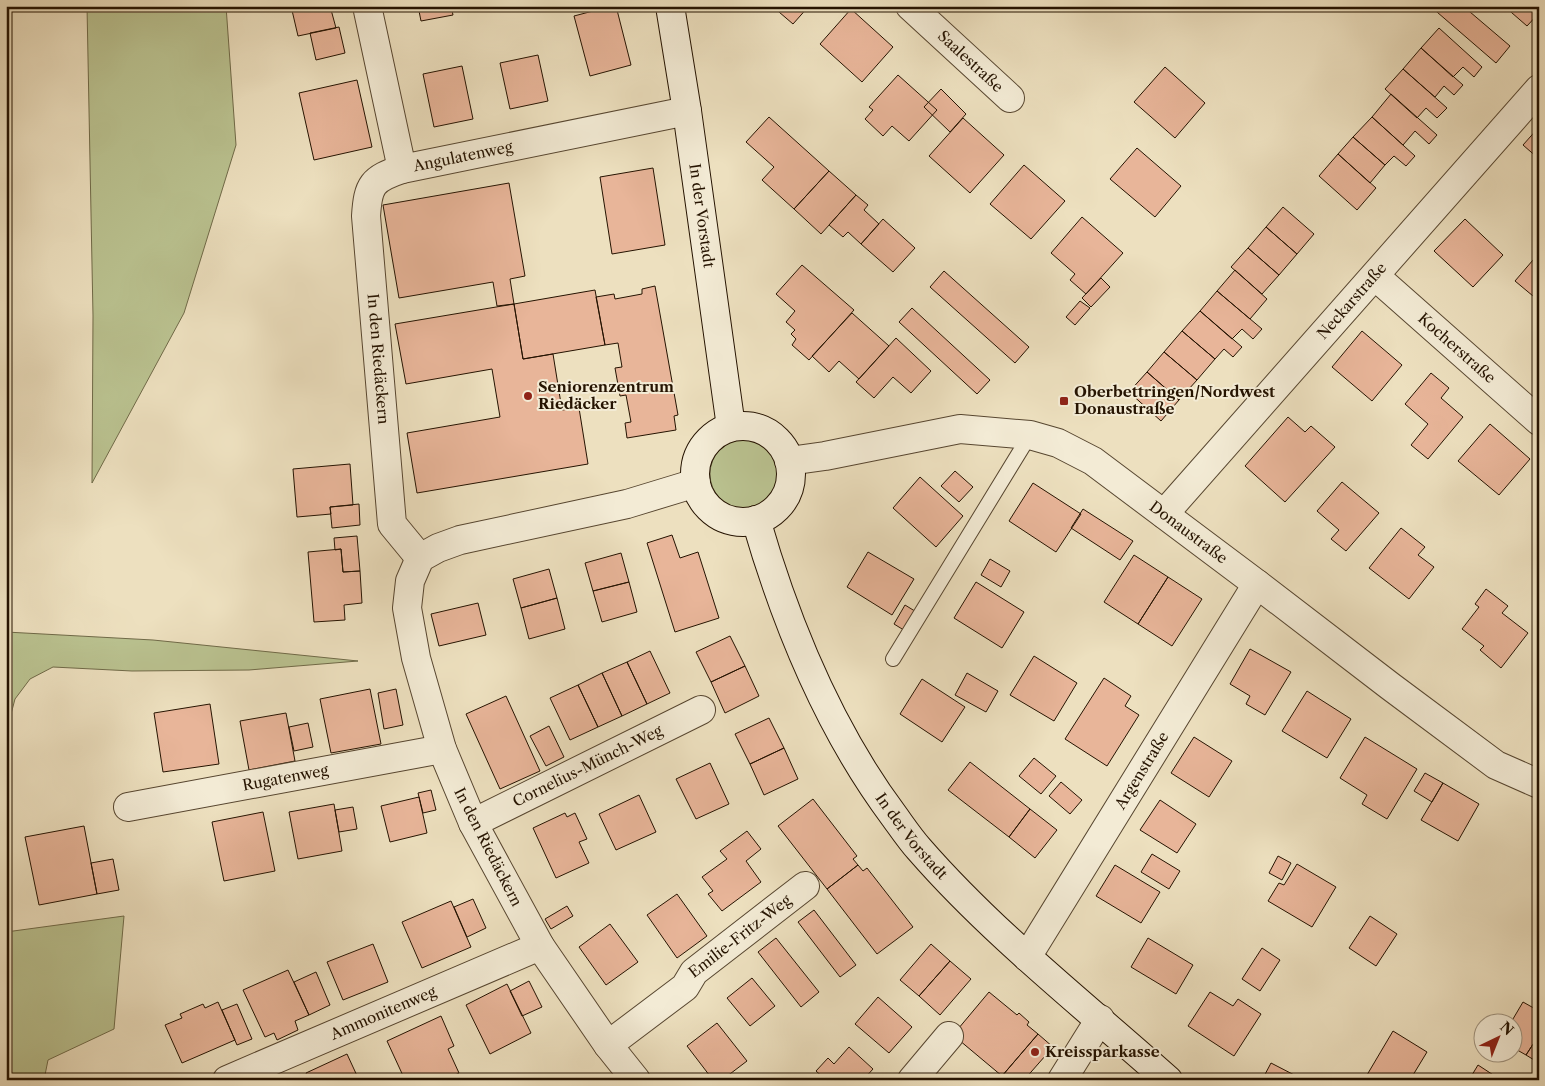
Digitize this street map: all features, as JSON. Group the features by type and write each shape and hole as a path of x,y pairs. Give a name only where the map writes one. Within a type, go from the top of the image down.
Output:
{"street":[{"name":"Angulatenweg","path":"366,6 402,169 687,111"},
{"name":"In der Vorstadt","path":"670,6 687,111 731,427"},
{"name":"Saalestraße","path":"910,6 1010,98"},
{"name":"Neckarstraße","path":"1164,514 1539,89"},
{"name":"In den Riedäckern","path":"402,169 376,180 369,192 366,216 392,524 420,558 410,581 408,608 416,658 442,749 473,823 540,946 608,1045 636,1080"},
{"name":"Kocherstraße","path":"1375,276 1539,421"},
{"path":"746,426 760,429 778,442 789,461 791,476 788,490 780,504 756,520 740,522 725,518 712,510 701,498 696,483 695,468 699,454 706,442 718,432 731,427 746,426"},
{"name":"Donaustraße","path":"789,461 825,456 960,429 1030,435 1058,443 1093,461 1496,765 1539,784"},
{"path":"420,558 438,548 460,540 626,504 696,483"},
{"name":"In der Vorstadt","path":"756,520 786,611 814,680 842,736 876,792 918,848 969,902 1028,957 1168,1080"},
{"name":"Argenstraße","path":"1028,957 1257,584"},
{"name":"Cornelius-Münch-Weg","path":"473,823 701,710"},
{"name":"Rugatenweg","path":"128,807 442,749"},
{"name":"Emilie-Fritz-Weg","path":"608,1045 685,987 694,972 805,886"},
{"name":"Ammonitenweg","path":"227,1080 540,946"},
{"path":"1062,1080 1100,1020"},
{"path":"912,1080 949,1036"}],"lane":[{"path":"893,659 1030,435"}],"green space":[{"path":"87,6 226,6 236,145 184,313 92,483 93,316"},
{"path":"745,439 758,442 770,449 777,461 780,474 777,487 770,499 758,506 745,509 732,506 720,499 713,487 710,474 713,461 720,449 732,442"},
{"path":"6,632 153,640 358,661 249,670 132,671 53,667 30,679 15,699 6,733"},
{"path":"124,916 114,1029 48,1060 44,1080 6,1080 6,932"}],"building":[{"path":"291,6 330,6 336,28 298,36"},
{"path":"418,6 451,6 453,15 421,21"},
{"path":"616,6 631,65 590,76 574,16"},
{"path":"772,6 809,6 793,24"},
{"path":"1430,6 1463,6 1510,46 1496,63"},
{"path":"1504,6 1537,6 1539,13 1527,26"},
{"path":"851,9 893,47 862,82 820,44"},
{"path":"339,27 345,53 316,60 310,33"},
{"path":"1439,28 1482,67 1474,77 1463,67 1453,77 1421,48"},
{"path":"1421,48 1463,85 1454,95 1444,86 1435,97 1403,69"},
{"path":"538,55 548,101 510,109 500,63"},
{"path":"462,66 473,119 434,127 423,74"},
{"path":"1165,67 1205,103 1175,138 1134,102"},
{"path":"1403,69 1447,108 1437,118 1426,108 1417,118 1385,89"},
{"path":"898,75 937,110 909,141 892,126 883,136 865,119 873,110 869,107"},
{"path":"357,80 372,147 314,160 299,93"},
{"path":"941,89 966,114 950,132 924,107"},
{"path":"1391,94 1437,135 1429,144 1415,131 1403,145 1372,117"},
{"path":"769,117 829,171 794,209 762,180 774,167 746,142"},
{"path":"1372,117 1415,156 1406,166 1394,156 1385,165 1353,137"},
{"path":"963,118 1004,155 970,193 929,156"},
{"path":"1539,127 1539,159 1523,145"},
{"path":"1353,137 1385,165 1370,183 1338,154"},
{"path":"1137,148 1181,186 1155,217 1110,179"},
{"path":"1338,154 1376,188 1357,210 1319,176"},
{"path":"1024,165 1065,201 1031,239 990,204"},
{"path":"653,168 665,245 612,254 600,177"},
{"path":"829,171 856,195 821,234 794,209"},
{"path":"509,183 525,276 510,279 514,304 497,306 493,282 399,298 383,205"},
{"path":"856,195 868,205 864,210 879,224 861,244 848,232 843,237 829,225"},
{"path":"1283,207 1314,234 1297,254 1266,227"},
{"path":"1082,217 1123,253 1086,294 1070,280 1075,274 1051,253"},
{"path":"883,219 915,248 893,272 861,244"},
{"path":"1465,219 1503,255 1473,287 1434,251"},
{"path":"1266,227 1297,254 1279,275 1248,248"},
{"path":"1248,248 1279,275 1262,294 1231,267"},
{"path":"1539,253 1539,301 1515,281"},
{"path":"802,265 854,310 809,360 792,345 796,339 791,334 795,330 786,322 795,311 776,294"},
{"path":"1235,270 1267,299 1250,319 1217,291"},
{"path":"944,271 1029,347 1015,363 930,287"},
{"path":"1101,278 1110,287 1091,307 1082,298"},
{"path":"655,286 678,415 674,416 676,430 627,438 625,423 631,422 626,395 620,396 615,368 622,367 618,343 605,345 596,297 614,294 615,299 642,294 642,289"},
{"path":"595,290 605,345 523,359 514,304"},
{"path":"1217,291 1262,329 1253,339 1242,329 1232,339 1200,311"},
{"path":"1080,301 1090,308 1075,325 1066,317"},
{"name":"Seniorenzentrum Riedäcker","path":"514,304 523,359 553,354 562,410 579,408 588,464 417,493 407,433 500,417 492,369 406,384 395,324"},
{"path":"912,308 990,380 977,394 899,322"},
{"path":"1200,311 1242,347 1233,357 1224,349 1215,359 1182,331"},
{"path":"852,313 889,346 859,379 839,361 829,372 812,356"},
{"path":"1182,331 1215,359 1197,380 1164,352"},
{"path":"1362,331 1402,365 1372,401 1332,367"},
{"path":"896,338 931,371 911,393 893,377 874,398 856,382"},
{"path":"1164,352 1197,380 1179,400 1147,372"},
{"path":"1147,372 1179,400 1161,421 1129,392"},
{"path":"1431,373 1449,388 1441,398 1463,417 1428,459 1411,445 1428,424 1405,404"},
{"path":"1288,417 1305,432 1311,426 1335,447 1285,502 1245,466"},
{"path":"1490,424 1530,459 1499,495 1458,461"},
{"path":"350,464 353,505 330,507 331,514 297,517 293,469"},
{"path":"955,471 973,487 959,502 941,486"},
{"path":"920,477 963,516 936,547 893,508"},
{"path":"1342,482 1379,513 1346,551 1331,539 1339,530 1317,511"},
{"path":"1033,483 1081,514 1056,552 1009,521"},
{"path":"359,504 360,525 332,528 330,507"},
{"path":"1083,509 1133,541 1120,560 1071,528"},
{"path":"1401,528 1425,547 1418,555 1434,567 1409,599 1369,568"},
{"path":"672,535 680,558 698,552 719,618 675,632 647,543"},
{"path":"357,536 360,571 343,572 341,549 335,550 334,538"},
{"path":"341,549 343,572 360,571 362,603 344,605 345,620 314,622 308,552"},
{"path":"868,552 914,579 892,615 847,587"},
{"path":"621,553 629,582 593,591 585,563"},
{"path":"1134,555 1168,577 1138,624 1104,602"},
{"path":"990,559 1010,571 1001,587 981,575"},
{"path":"549,569 557,598 521,608 513,579"},
{"path":"1168,577 1202,599 1172,646 1138,624"},
{"path":"629,582 637,612 602,622 593,591"},
{"path":"976,582 1024,612 1002,648 954,618"},
{"path":"1486,589 1508,606 1502,613 1528,633 1501,668 1480,650 1484,646 1462,629 1479,607 1475,604"},
{"path":"557,598 565,629 529,639 521,608"},
{"path":"478,603 486,635 439,646 431,614"},
{"path":"905,605 918,613 907,632 894,624"},
{"path":"730,636 745,666 711,682 696,652"},
{"path":"1250,649 1291,672 1265,715 1246,704 1250,696 1230,684"},
{"path":"650,651 670,693 647,704 627,662"},
{"path":"1034,656 1077,683 1054,721 1010,695"},
{"path":"627,662 647,704 622,716 602,673"},
{"path":"745,666 759,696 725,713 711,682"},
{"path":"602,673 622,716 598,727 578,685"},
{"path":"967,673 998,691 986,712 955,695"},
{"path":"1104,678 1131,696 1125,706 1139,715 1107,766 1065,739"},
{"path":"922,679 965,707 942,742 900,714"},
{"path":"578,685 598,727 570,740 550,698"},
{"path":"370,689 381,744 331,753 320,699"},
{"path":"396,689 403,725 384,729 378,693"},
{"path":"1307,691 1351,719 1327,758 1282,731"},
{"path":"506,696 540,771 500,789 466,714"},
{"path":"210,704 219,764 163,772 154,713"},
{"path":"286,713 295,761 249,770 240,721"},
{"path":"769,718 784,748 750,764 735,734"},
{"path":"308,723 313,747 294,751 289,727"},
{"path":"549,726 564,757 546,766 530,736"},
{"path":"1194,737 1232,761 1209,797 1171,773"},
{"path":"1365,737 1417,769 1387,819 1362,804 1367,795 1340,778"},
{"path":"784,748 798,779 764,795 750,764"},
{"path":"1034,758 1056,776 1041,794 1019,776"},
{"path":"970,762 1030,809 1009,837 948,790"},
{"path":"710,763 729,804 696,819 676,779"},
{"path":"1425,773 1443,783 1432,802 1414,791"},
{"path":"1061,782 1082,800 1070,814 1049,796"},
{"path":"1443,783 1479,804 1458,841 1421,820"},
{"path":"431,790 436,810 423,813 418,793"},
{"path":"639,795 656,832 616,850 599,814"},
{"path":"419,797 427,833 390,842 381,806"},
{"path":"813,799 857,856 853,859 858,865 827,889 778,826"},
{"path":"1160,800 1196,824 1177,853 1140,830"},
{"path":"334,804 342,851 298,859 289,812"},
{"path":"353,807 357,829 339,832 335,810"},
{"path":"1030,809 1057,830 1035,858 1009,837"},
{"path":"263,812 275,871 224,881 212,822"},
{"path":"565,813 567,817 575,813 587,839 579,842 589,863 556,878 533,828"},
{"path":"84,826 97,894 39,905 25,837"},
{"path":"747,831 761,849 746,861 761,882 722,911 708,894 713,891 702,877 727,859 720,851"},
{"path":"1152,854 1180,871 1169,889 1141,872"},
{"path":"1278,856 1291,863 1282,880 1269,873"},
{"path":"113,859 119,890 97,894 91,863"},
{"path":"1297,864 1336,887 1312,927 1268,901 1279,883 1284,885"},
{"path":"858,865 863,871 867,868 913,927 877,954 827,889"},
{"path":"1115,865 1160,892 1141,923 1096,896"},
{"path":"677,894 707,936 677,958 647,915"},
{"path":"473,899 486,928 467,937 454,907"},
{"path":"451,901 471,947 422,968 402,922"},
{"path":"567,906 573,916 551,929 545,919"},
{"path":"814,910 856,965 840,977 798,922"},
{"path":"1370,916 1397,934 1376,966 1349,948"},
{"path":"610,924 638,962 606,985 579,947"},
{"path":"776,938 819,992 801,1007 758,952"},
{"path":"1148,938 1193,965 1176,994 1131,967"},
{"path":"373,944 388,982 343,1000 327,962"},
{"path":"931,944 950,961 919,996 900,980"},
{"path":"1262,948 1280,960 1260,991 1242,979"},
{"path":"950,961 971,979 940,1015 919,996"},
{"path":"288,970 309,1015 295,1021 298,1030 277,1040 274,1033 265,1037 243,990"},
{"path":"316,972 330,1005 309,1015 294,982"},
{"path":"752,978 775,1006 750,1026 727,998"},
{"path":"529,981 542,1007 522,1016 510,991"},
{"path":"507,984 531,1033 490,1054 466,1005"},
{"path":"989,992 1017,1015 1019,1013 1029,1022 1027,1025 1038,1034 1002,1076 953,1035"},
{"path":"1210,992 1233,1006 1238,999 1261,1014 1234,1056 1188,1026"},
{"path":"878,997 912,1027 889,1053 855,1024"},
{"path":"218,1002 235,1040 182,1063 165,1025 182,1018 180,1014 203,1004 205,1008"},
{"path":"1523,1002 1539,1011 1539,1035 1526,1055 1522,1053 1522,1014 1516,1014"},
{"path":"237,1004 252,1039 237,1045 222,1010"},
{"path":"441,1016 454,1046 448,1049 459,1073 445,1080 405,1080 387,1041"},
{"path":"717,1023 747,1061 722,1080 713,1080 687,1046"},
{"path":"1393,1031 1427,1052 1410,1080 1364,1080"},
{"path":"1038,1034 1053,1047 1024,1080 1006,1080 1002,1076"},
{"path":"1539,1035 1539,1063 1526,1055"},
{"path":"849,1047 873,1069 863,1080 826,1080 816,1071 828,1058 834,1064"},
{"path":"347,1054 359,1080 309,1080 306,1073"},
{"path":"1271,1063 1304,1080 1262,1080"},
{"path":"1478,1065 1501,1080 1469,1080"}],"place":[{"name":"Seniorenzentrum Riedäcker","path":"528,396"},
{"name":"Oberbettringen/Nordwest Donaustraße","path":"1064,401"},
{"name":"Kreissparkasse","path":"1035,1052"}]}
